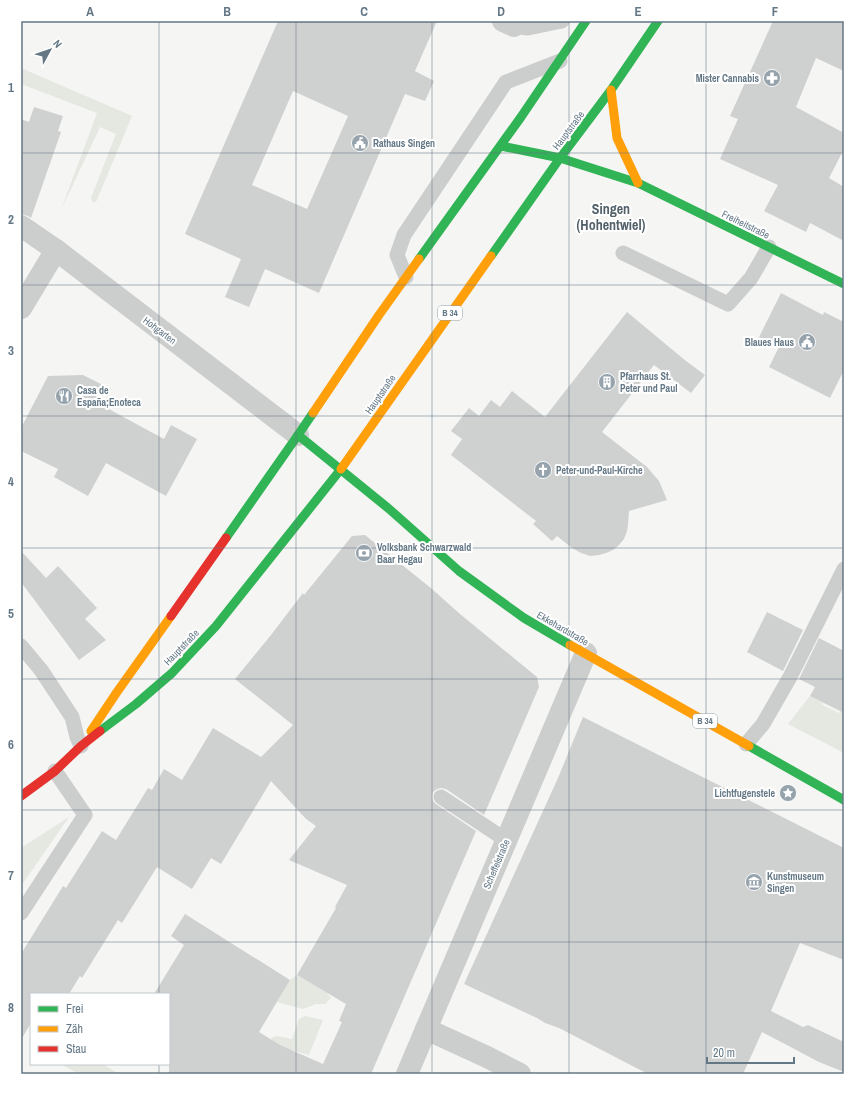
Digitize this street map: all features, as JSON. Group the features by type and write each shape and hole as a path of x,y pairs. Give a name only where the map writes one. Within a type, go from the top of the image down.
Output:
{"main road":[{"name":"Hauptstraße","path":"82,746 117,692 298,435 406,277 501,146 586,21"},
{"name":"Hauptstraße","path":"21,796 55,771 82,746 136,704 172,673 216,626 341,469 560,158 611,90 658,21"},
{"path":"611,90 617,138 638,183"},
{"name":"Freiheitstraße","path":"501,146 560,158 638,183 844,284"},
{"name":"Ekkehardstraße","path":"298,435 388,508 459,571 524,618 844,800"}],"street":[{"name":"Hohgarten","path":"21,226 56,250 298,435"},
{"path":"21,308 56,250"},
{"name":"Scheffelstraße","path":"407,1074 586,653"},
{"path":"426,1029 520,1074"}],"lane":[{"path":"509,23 528,28 562,21"},
{"path":"406,277 397,255 404,235 506,82 560,61"},
{"path":"623,253 728,304 751,278 769,247"},
{"path":"746,744 763,724 790,677 844,568"},
{"path":"21,646 41,670 72,717 77,737 82,746"},
{"path":"21,913 86,815 55,771"},
{"path":"441,797 506,840"}],"shaded area":[{"path":"21,68 132,116 96,202 93,202 91,198 116,134 100,127 61,210 97,113 21,84"},
{"path":"810,696 823,703 822,705 839,713 841,711 844,712 844,753 788,724"},
{"path":"69,817 21,886 21,848"},
{"path":"297,975 326,992 331,998 325,1004 316,1004 303,1009 277,1002 290,980"},
{"path":"305,1016 323,1020 309,1055 274,1045 271,1038 277,1036 292,1039 299,1019"},
{"path":"62,1065 105,1065 119,1074 79,1074"}],"building":[{"name":"Rathaus Singen","path":"278,21 437,21 415,71 434,81 425,101 405,94 319,293 265,269 249,307 225,297 241,259 185,234","holes":["293,91 348,116 307,209 252,185"]},
{"path":"773,21 844,21 844,71 816,58 796,107 844,133 844,149 829,178 844,187 844,241 810,223 806,232 764,211 778,185 720,159 738,119 730,116"},
{"path":"34,107 63,116 58,131 61,132 31,218 21,214 21,119 29,122"},
{"name":"Blaues Haus","path":"781,293 823,315 824,312 844,322 844,370 830,398 769,367 779,347 759,337"},
{"name":"Peter-und-Paul-Kirche","path":"627,312 705,375 691,393 654,365 602,432 647,467 659,481 667,500 629,511 627,531 624,539 618,546 606,553 590,556 572,548 557,536 552,541 533,524 536,521 451,455 462,439 451,431 469,408 479,416 491,400 500,407 512,391 545,417"},
{"path":"83,375 103,385 94,401 164,439 171,425 197,439 166,496 106,463 88,496 54,477 58,469 21,451 21,428 48,376"},
{"path":"365,535 432,589 537,677 539,687 484,815 446,789 441,788 433,792 433,801 436,804 476,831 371,1074 169,1074 170,993 155,993 184,945 171,936 185,914 290,980 259,1032 280,1045 323,1064 342,1022 339,1021 346,1004 297,975 336,908 335,907 347,885 289,860 316,826 306,819 271,781 221,864 211,858 192,889 157,867 122,923 118,920 82,978 80,976 70,993 30,993 30,1025 21,1040 21,954 63,886 66,888 102,831 116,840 148,788 152,790 164,769 182,780 213,728 261,757 293,725 235,679 303,593 304,595 352,536"},
{"path":"21,551 46,578 58,566 97,608 85,619 106,640 79,660 21,582"},
{"path":"767,612 803,630 783,671 747,652"},
{"path":"819,638 844,651 844,713 810,696 815,687 799,679"},
{"path":"583,717 844,848 844,960 800,943 771,1011 803,1027 808,1025 844,1042 844,1072 819,1062 762,1032 743,1074 648,1074 559,1028 545,1023 464,984 558,778"}],"traffic: fast":[{"path":"419,259 521,117 586,21"},
{"path":"491,256 560,158 611,90 658,21"},
{"path":"501,146 560,158 638,183 844,284"},
{"path":"313,413 298,435 388,508 459,571 524,618 570,645"},
{"path":"226,538 298,435"},
{"path":"100,731 136,704 172,673 216,626 341,469"},
{"path":"749,746 844,800"}],"traffic: slow":[{"path":"611,90 617,138 638,183"},
{"path":"341,469 491,256"},
{"path":"313,413 419,259"},
{"path":"91,731 171,616"},
{"path":"570,645 749,746"}],"traffic: jam":[{"path":"171,616 226,538"},
{"path":"21,796 55,771 81,746 100,731"}],"place":[{"name":"Mister Cannabis","path":"772,78"},
{"name":"Rathaus Singen","path":"360,143"},
{"name":"Blaues Haus","path":"807,342"},
{"name":"Pfarrhaus St. Peter und Paul","path":"607,382"},
{"name":"Casa de España;Enoteca","path":"64,396"},
{"name":"Peter-und-Paul-Kirche","path":"543,470"},
{"name":"Volksbank Schwarzwald Baar Hegau","path":"364,553"},
{"name":"Lichtfugenstele","path":"788,793"},
{"name":"Kunstmuseum Singen","path":"754,882"}],"district":[{"name":"Singen (Hohentwiel)","path":"611,218"}]}
